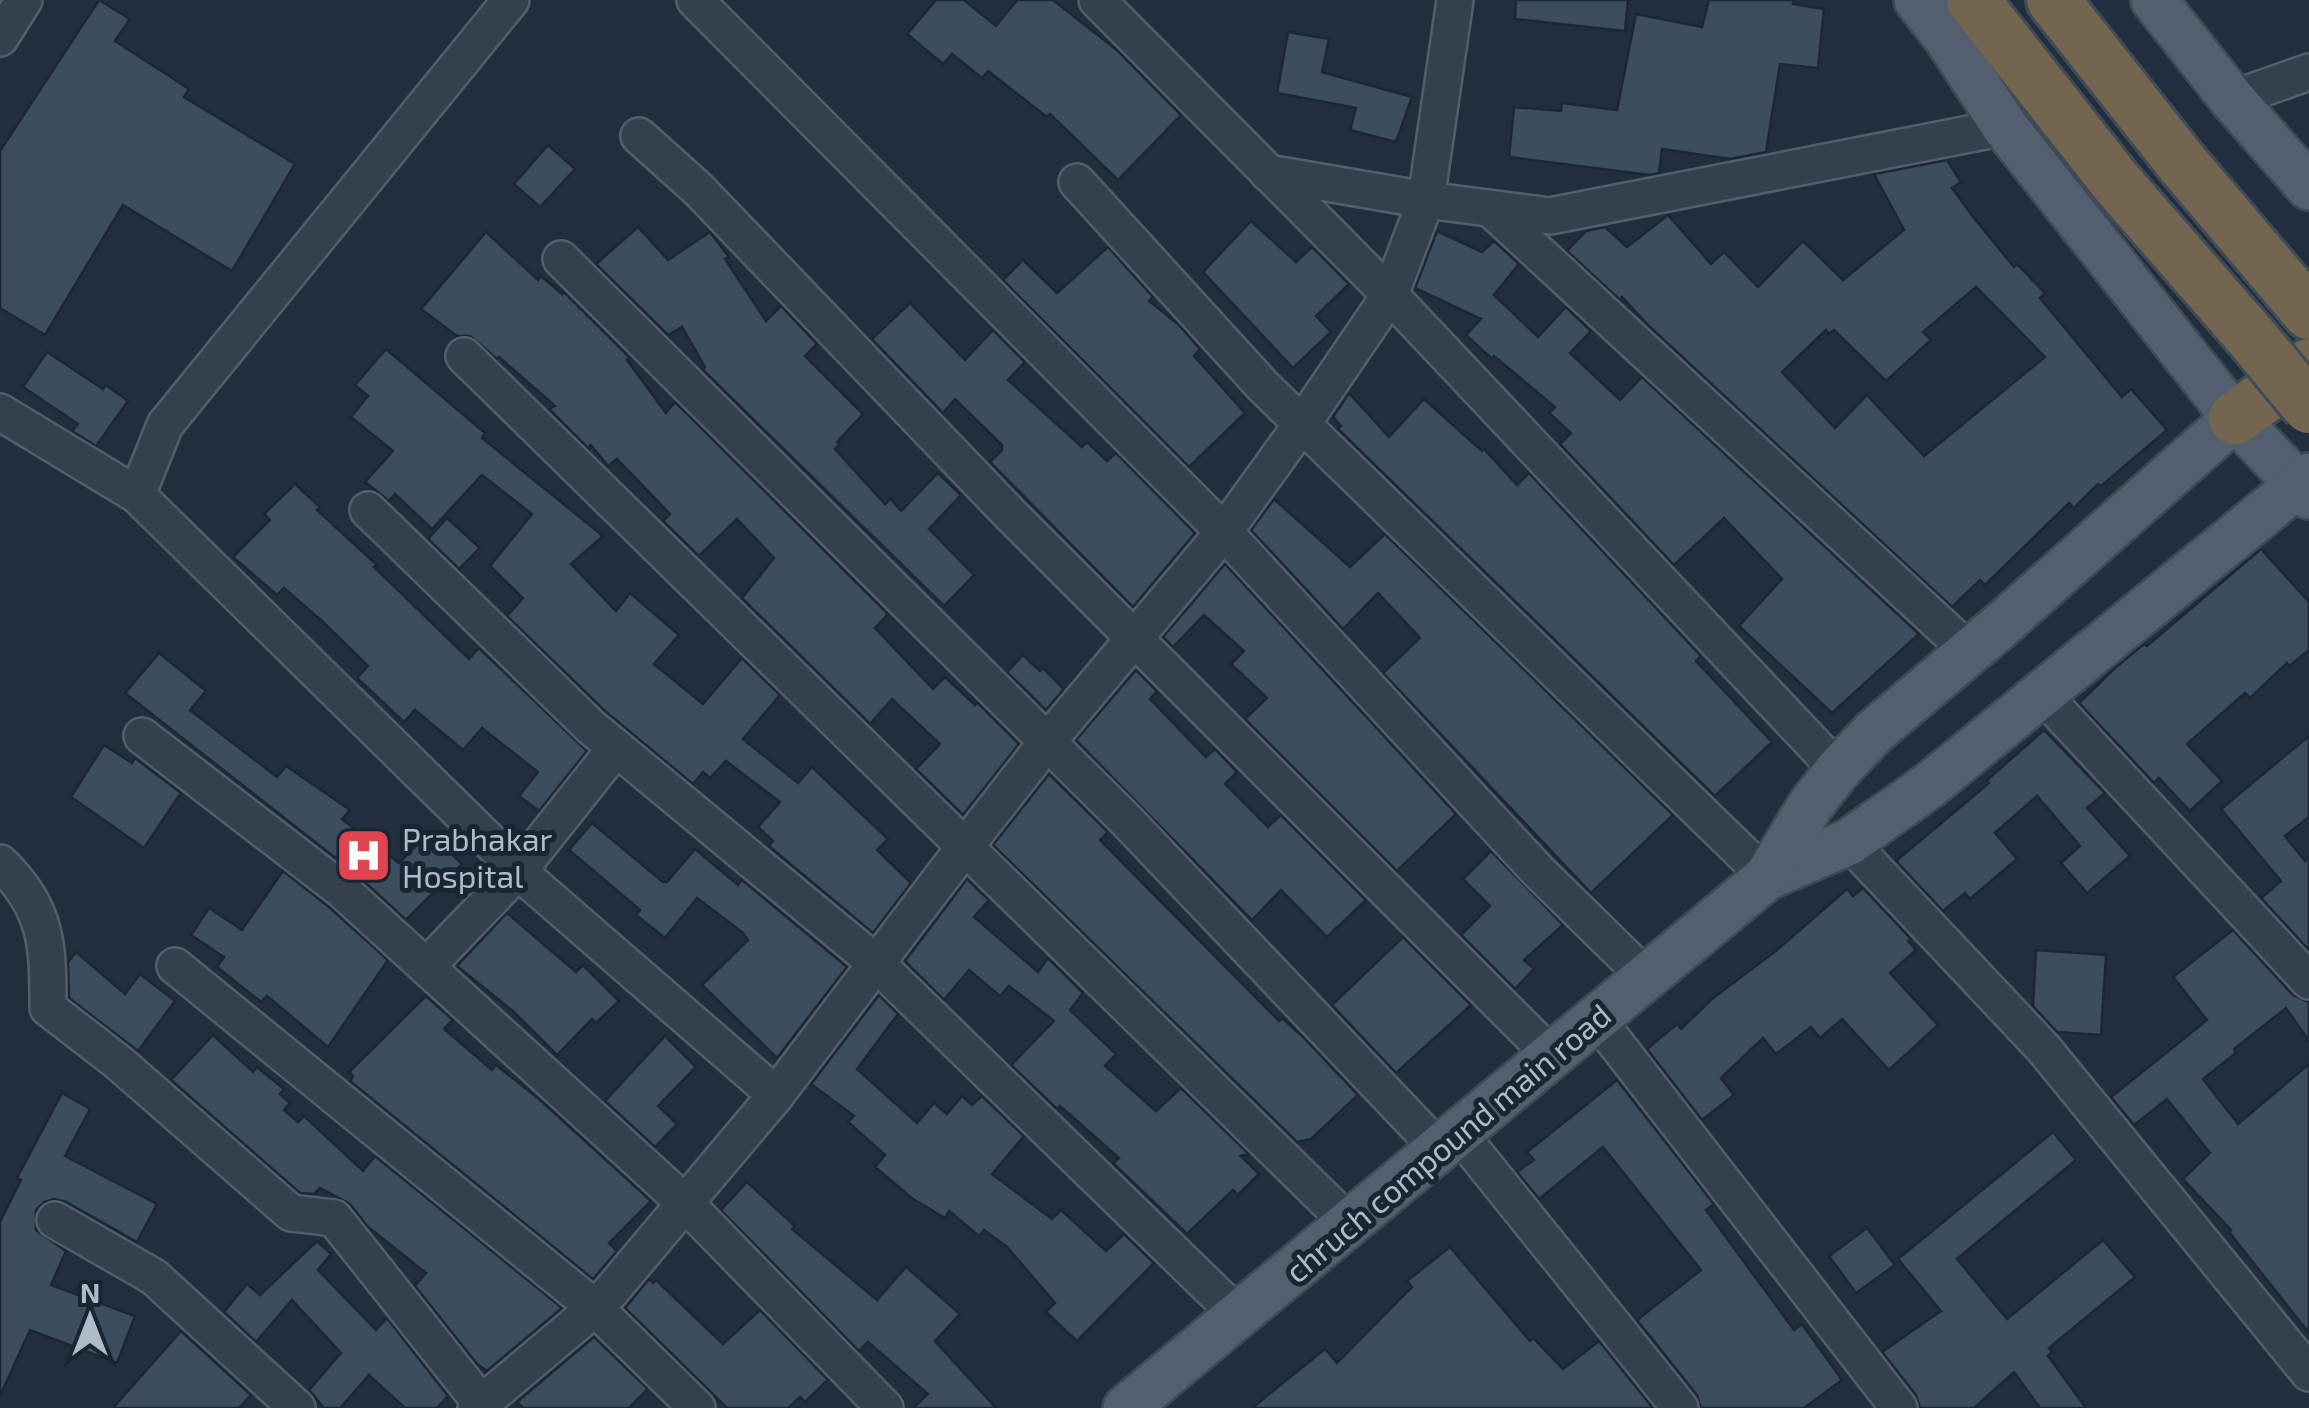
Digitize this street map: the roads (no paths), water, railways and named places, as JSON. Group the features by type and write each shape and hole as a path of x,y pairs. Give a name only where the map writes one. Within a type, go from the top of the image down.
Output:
{"highway":[{"path":"1974,0 2116,182 2309,407"},
{"path":"2054,0 2181,162 2304,308"},
{"path":"2235,418 2309,365"}],"main road":[{"path":"1767,876 1849,842 1930,785 2305,485 2235,418 2005,127 1947,38 1916,0"},
{"path":"2154,0 2309,188"},
{"path":"1767,876 1838,770 1874,732 2235,418"},
{"name":"chruch compound main road","path":"1126,1408 1767,876"}],"street":[{"path":"0,38 24,0"},
{"path":"138,495 165,425 511,0"},
{"path":"695,0 1224,532 1537,870 1647,978"},
{"path":"1097,0 1390,295 1838,770"},
{"path":"0,863 35,906 48,946 48,1008 118,1062 290,1213 334,1218 481,1407 595,1308 776,1095 1047,742 1224,532 1302,424 1390,295 1426,200 1455,0"},
{"path":"2232,99 2309,72"},
{"path":"1268,172 1426,200 1550,216 2005,127"},
{"path":"640,136 698,190 1135,640 1551,1055"},
{"path":"1076,182 1262,385 1767,876"},
{"path":"1491,208 1970,652"},
{"path":"560,258 1448,1141 1680,1408"},
{"path":"464,356 1349,1223"},
{"path":"0,412 138,495 519,870 776,1095"},
{"path":"368,510 591,726 876,963 1238,1315"},
{"path":"2041,693 2309,981"},
{"path":"142,736 343,890 685,1203 886,1408"},
{"path":"426,967 519,870 616,748"},
{"path":"1849,842 2044,1049 2309,1373"},
{"path":"176,966 595,1308 697,1408"},
{"path":"1596,1018 1899,1408"},
{"path":"55,1220 154,1277 298,1408"}],"place":[{"name":"Prabhakar Hospital","path":"363,856"}]}
